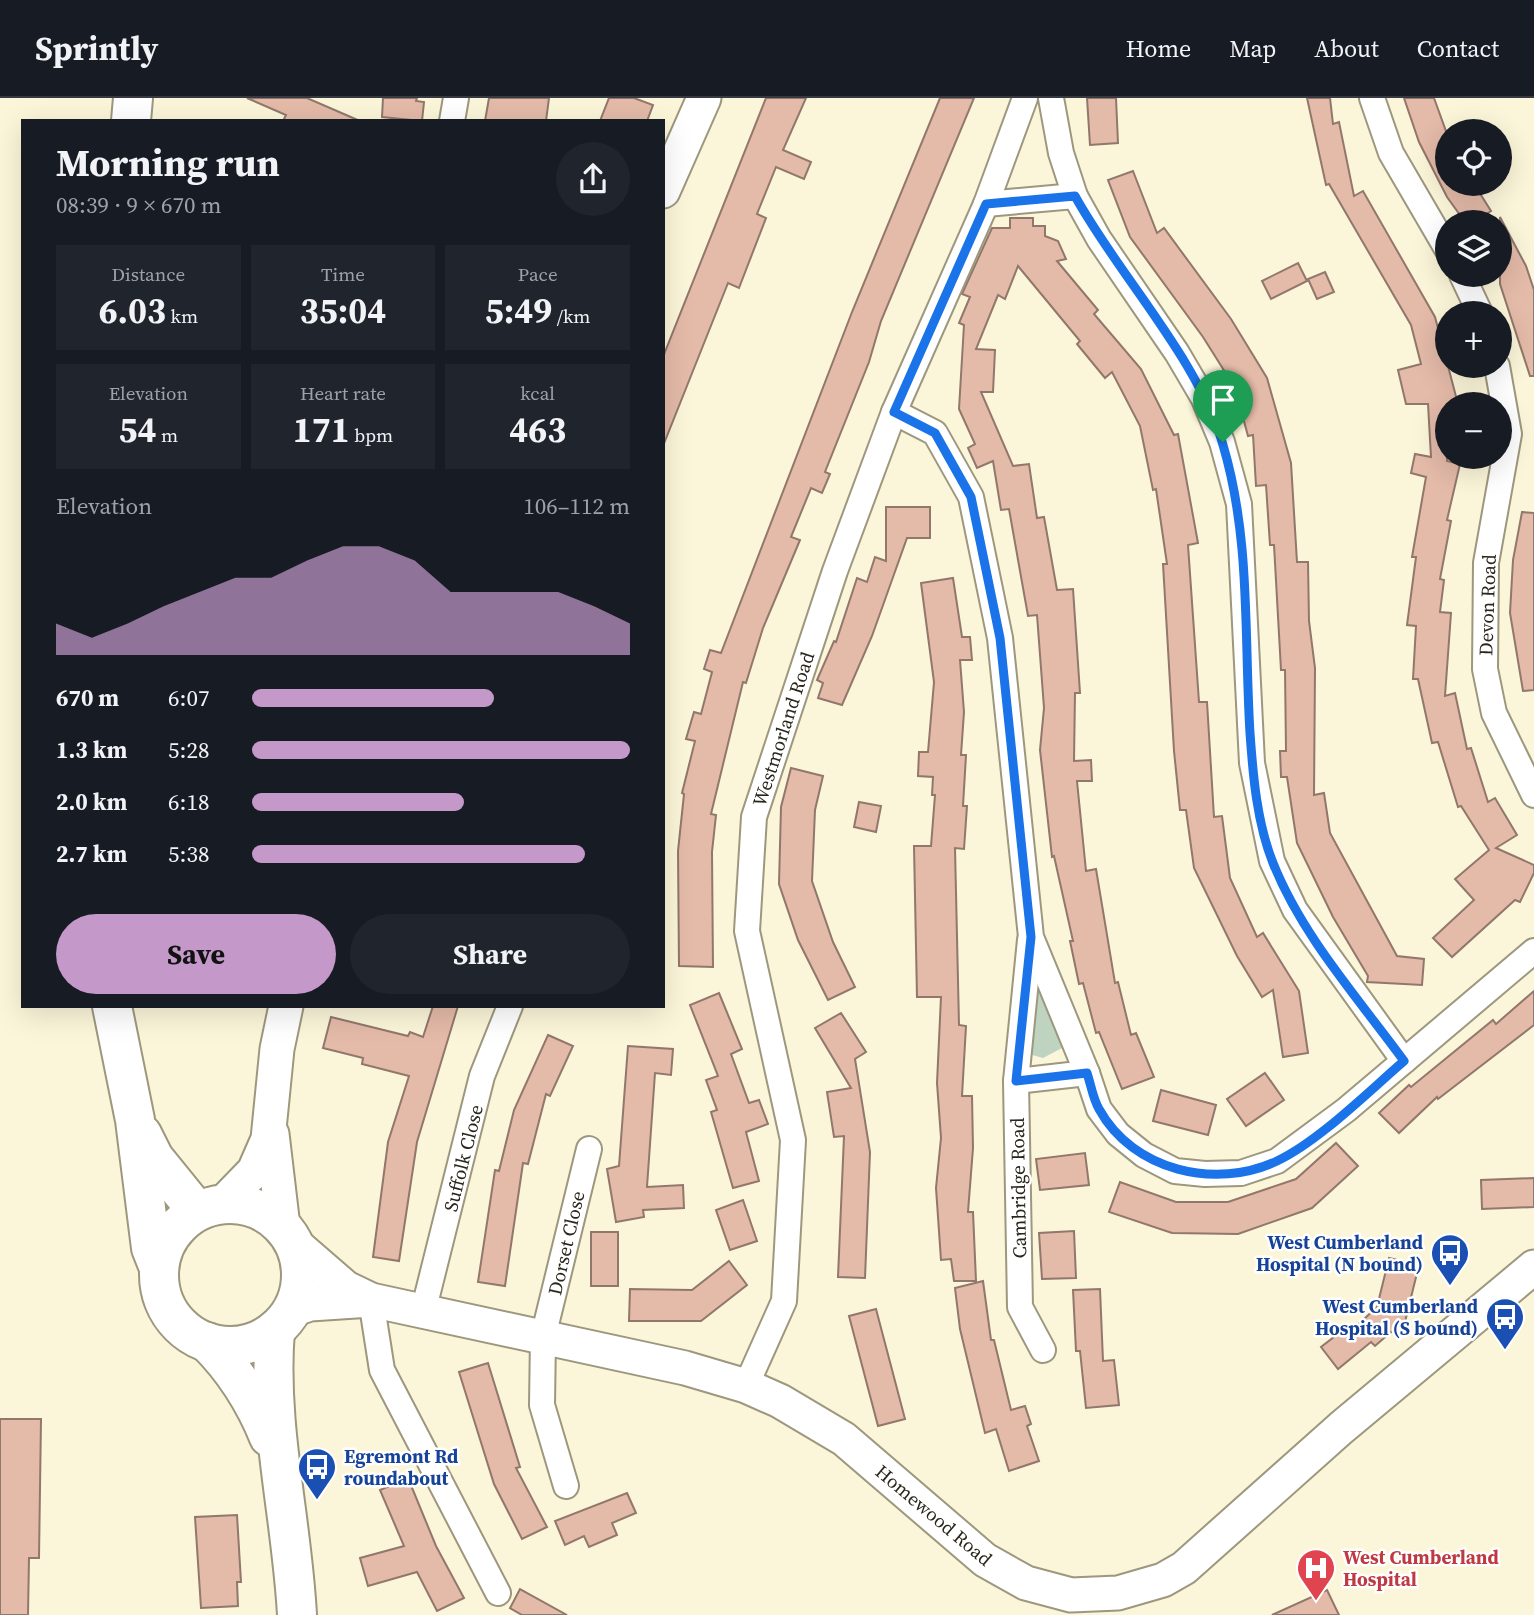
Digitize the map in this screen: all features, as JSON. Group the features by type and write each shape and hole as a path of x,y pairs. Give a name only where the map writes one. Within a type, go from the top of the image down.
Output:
{"highway":[{"path":"131,119 133,98"},
{"path":"112,1008 135,1120 151,1248 159,1268 162,1295 167,1308 183,1329 206,1342 230,1365 256,1406 279,1461"},
{"path":"135,1120 153,1157 209,1208"},
{"path":"159,1268 167,1241 175,1229 209,1208 249,1206 273,1218 288,1235 300,1262 301,1284 283,1320 273,1400 279,1461 289,1518 297,1615"},
{"path":"206,1342 243,1345 283,1320"}],"street":[{"path":"452,119 456,98"},
{"path":"665,186 704,98"},
{"name":"Westmorland Road","path":"746,1387 784,1301 793,1140 747,931 754,817 835,571 894,412 986,204 1025,98"},
{"path":"1051,98 1061,152 1075,196 1099,239 1177,353 1204,399 1223,442 1239,504 1252,763 1272,861 1294,910 1404,1061"},
{"path":"1371,98 1391,153 1435,228"},
{"path":"986,204 1075,196"},
{"name":"Devon Road","path":"1499,378 1509,434 1486,563 1485,669 1494,713 1534,795"},
{"name":"Cambridge Road","path":"894,412 935,433 971,497 1000,638 1031,937 1016,1081 1020,1307 1043,1350"},
{"name":"Cambridge Road","path":"1031,937 1087,1073 1098,1109 1118,1133 1144,1155 1175,1171 1205,1174 1241,1173 1278,1161 1346,1110 1534,951"},
{"path":"209,1208 254,1171 268,1139 277,1049 286,1008"},
{"name":"Suffolk Close","path":"423,1312 482,1076 509,1008"},
{"path":"1016,1081 1087,1073"},
{"path":"270,1121 288,1235 346,1288 371,1300"},
{"name":"Dorset Close","path":"566,1486 542,1405 543,1337 589,1149"},
{"name":"Homewood Road","path":"371,1300 685,1368 746,1387 780,1401 844,1438 985,1560 1005,1573 1026,1583 1060,1593 1095,1596 1118,1593 1163,1580 1184,1568 1341,1428 1534,1267"},
{"path":"283,1320 310,1304 371,1300"},
{"path":"371,1300 382,1370 498,1593"}],"green space":[{"path":"1036,977 1062,1048 1043,1058 1029,1054"}],"building":[{"path":"247,98 307,98 355,119 284,119 286,115"},
{"path":"383,98 417,98 416,101 424,102 422,119 382,117"},
{"path":"489,98 549,98 546,119 485,119"},
{"path":"609,98 634,98 653,105 648,119 601,119"},
{"path":"766,98 806,98 783,150 811,162 804,179 776,167 757,214 766,218 739,288 728,283 665,441 665,352"},
{"path":"940,98 974,98 881,321 869,362 825,472 830,474 822,493 811,488 791,537 800,540 763,628 746,683 743,682 711,814 716,815 712,852 713,967 679,966 678,851 682,793 695,741 686,739 694,712 701,714 712,672 704,669 710,650 721,653 852,312"},
{"path":"1087,98 1116,98 1118,143 1090,145"},
{"path":"1307,98 1330,98 1333,124 1339,122 1354,196 1363,191 1435,317 1435,378 1451,378 1455,392 1435,392 1435,469 1459,469 1447,520 1451,521 1440,579 1444,580 1440,612 1451,613 1445,696 1455,693 1467,749 1471,748 1488,802 1495,798 1517,835 1496,848 1534,865 1534,873 1520,902 1515,900 1452,957 1433,938 1474,900 1455,879 1489,850 1461,806 1458,807 1438,742 1432,743 1418,679 1413,679 1416,626 1407,625 1416,557 1412,557 1426,477 1411,473 1415,454 1431,457 1428,404 1406,404 1398,370 1421,364 1411,325 1329,184 1326,185"},
{"path":"1404,98 1434,98 1442,119 1435,119 1435,173 1419,142"},
{"path":"1133,171 1157,233 1164,228 1231,319 1267,378 1291,463 1297,562 1308,562 1309,621 1315,668 1314,795 1324,793 1330,833 1397,956 1424,959 1422,985 1367,982 1368,976 1333,917 1297,843 1287,777 1281,777 1280,751 1286,751 1285,670 1281,670 1274,545 1270,545 1266,485 1256,486 1253,435 1248,436 1235,388 1203,337 1130,237 1108,180"},
{"path":"1482,196 1490,210 1456,210 1447,197"},
{"path":"1010,218 1033,218 1033,226 1045,226 1045,236 1058,241 1066,259 1057,261 1098,310 1094,314 1141,369 1174,435 1178,434 1198,543 1188,545 1199,702 1207,702 1214,817 1222,816 1230,878 1257,937 1263,933 1299,991 1308,1053 1283,1057 1273,990 1262,997 1237,956 1194,868 1186,810 1180,810 1174,751 1163,564 1167,564 1156,489 1153,490 1140,426 1112,372 1105,378 1077,344 1080,341 1018,266 1005,299 998,295 976,349 995,350 993,392 981,392 1013,466 1029,464 1037,518 1044,517 1057,590 1073,589 1080,693 1075,693 1074,761 1091,760 1092,781 1077,781 1086,871 1096,869 1115,983 1118,982 1131,1035 1136,1033 1154,1077 1122,1089 1099,1032 1096,1033 1083,983 1079,984 1070,941 1073,941 1054,856 1052,857 1040,750 1044,708 1037,615 1028,616 1009,509 1001,510 993,461 977,468 968,448 975,444 959,409 964,325 959,323 970,297 962,294 992,228 1010,228"},
{"path":"1512,240 1526,266 1534,290 1534,376 1530,376 1512,321 1512,301 1506,301 1501,287 1512,287"},
{"path":"1298,263 1307,281 1271,299 1262,281"},
{"path":"1325,272 1334,292 1317,299 1308,279"},
{"path":"886,507 930,507 930,538 907,538 872,636 842,705 818,698 823,683 817,680 834,641 836,642 857,578 867,582 875,557 886,561"},
{"path":"1522,512 1534,513 1534,690 1523,691 1510,613 1513,560"},
{"path":"953,578 962,637 970,637 972,660 960,660 964,712 961,755 966,755 963,806 967,806 964,849 955,848 959,1025 966,1026 962,1096 972,1096 973,1148 968,1212 973,1212 976,1281 954,1281 951,1259 941,1260 936,1188 941,1138 937,1083 941,997 917,997 914,846 931,846 935,795 932,795 933,777 918,776 919,752 928,752 934,682 921,583"},
{"path":"791,768 823,776 815,810 812,881 833,942 855,987 828,1000 798,940 779,884 781,807"},
{"path":"859,802 881,806 876,832 854,827"},
{"path":"1534,991 1534,1025 1438,1099 1437,1097 1399,1133 1379,1113 1409,1085 1411,1087 1493,1020 1496,1024"},
{"path":"719,993 742,1049 731,1054 749,1103 759,1100 768,1124 746,1132 759,1181 733,1188 711,1112 717,1110 706,1080 718,1076 690,1005"},
{"path":"432,1008 457,1008 417,1142 399,1261 373,1257 388,1142 409,1076 362,1064 363,1058 323,1048 331,1017 408,1036 410,1032 423,1037"},
{"path":"841,1013 866,1052 855,1059 870,1152 865,1278 838,1277 844,1136 834,1137 827,1092 851,1088 815,1028"},
{"path":"548,1035 573,1046 550,1096 546,1094 528,1164 523,1163 505,1286 478,1282 495,1170 499,1171 514,1110"},
{"path":"628,1046 673,1049 671,1075 655,1073 647,1187 683,1185 684,1208 643,1210 644,1217 616,1222 607,1169 619,1166"},
{"path":"1265,1073 1284,1100 1246,1126 1227,1099"},
{"path":"1161,1090 1216,1105 1208,1135 1153,1121"},
{"path":"1336,1143 1358,1166 1312,1208 1238,1234 1172,1233 1109,1212 1120,1182 1176,1202 1228,1202 1296,1179"},
{"path":"1085,1153 1089,1185 1040,1190 1036,1159"},
{"path":"1534,1178 1534,1207 1482,1209 1481,1180"},
{"path":"743,1200 757,1241 730,1250 716,1210"},
{"path":"1074,1231 1076,1278 1042,1279 1039,1233"},
{"path":"591,1232 618,1232 618,1286 591,1286"},
{"path":"1389,1258 1419,1265 1402,1334 1391,1332 1375,1346 1371,1342 1338,1369 1321,1347 1347,1327 1351,1331 1377,1307"},
{"path":"729,1261 747,1285 701,1321 629,1321 630,1289 692,1290"},
{"path":"983,1281 991,1340 994,1340 1011,1410 1025,1406 1031,1424 1027,1426 1039,1461 1009,1471 996,1429 985,1433 960,1329 955,1288"},
{"path":"1100,1289 1103,1361 1114,1360 1119,1405 1086,1408 1080,1351 1076,1351 1073,1290"},
{"path":"876,1309 905,1419 878,1426 849,1316"},
{"path":"488,1363 520,1467 516,1468 547,1527 522,1539 494,1484 459,1372"},
{"path":"0,1419 41,1419 39,1558 29,1558 28,1615 0,1615"},
{"path":"408,1478 436,1546 464,1598 437,1611 417,1572 368,1586 360,1558 404,1546 380,1490"},
{"path":"627,1493 636,1513 612,1523 617,1535 589,1547 584,1536 565,1545 555,1521"},
{"path":"237,1515 241,1582 237,1582 238,1606 201,1608 195,1517"},
{"path":"520,1589 567,1615 522,1615 510,1608"},
{"name":"West Cumberland Hospital","path":"1327,1590 1339,1615 1272,1615"}],"place":[{"name":"West Cumberland Hospital (N bound)","path":"1450,1287"},
{"name":"West Cumberland Hospital (S bound)","path":"1505,1351"},
{"name":"Egremont Rd roundabout","path":"317,1501"},
{"name":"West Cumberland Hospital","path":"1316,1602"}],"route":[{"path":"1075,196 1099,239 1177,353 1204,399 1223,442 1239,504 1252,763 1259,811 1272,861 1294,910 1404,1061 1346,1110 1278,1161 1241,1173 1205,1174 1175,1171 1144,1155 1118,1133 1098,1109 1087,1073 1016,1081 1031,937 1018,833 1000,638 971,497 935,433 894,412 986,204 1075,196"}]}
